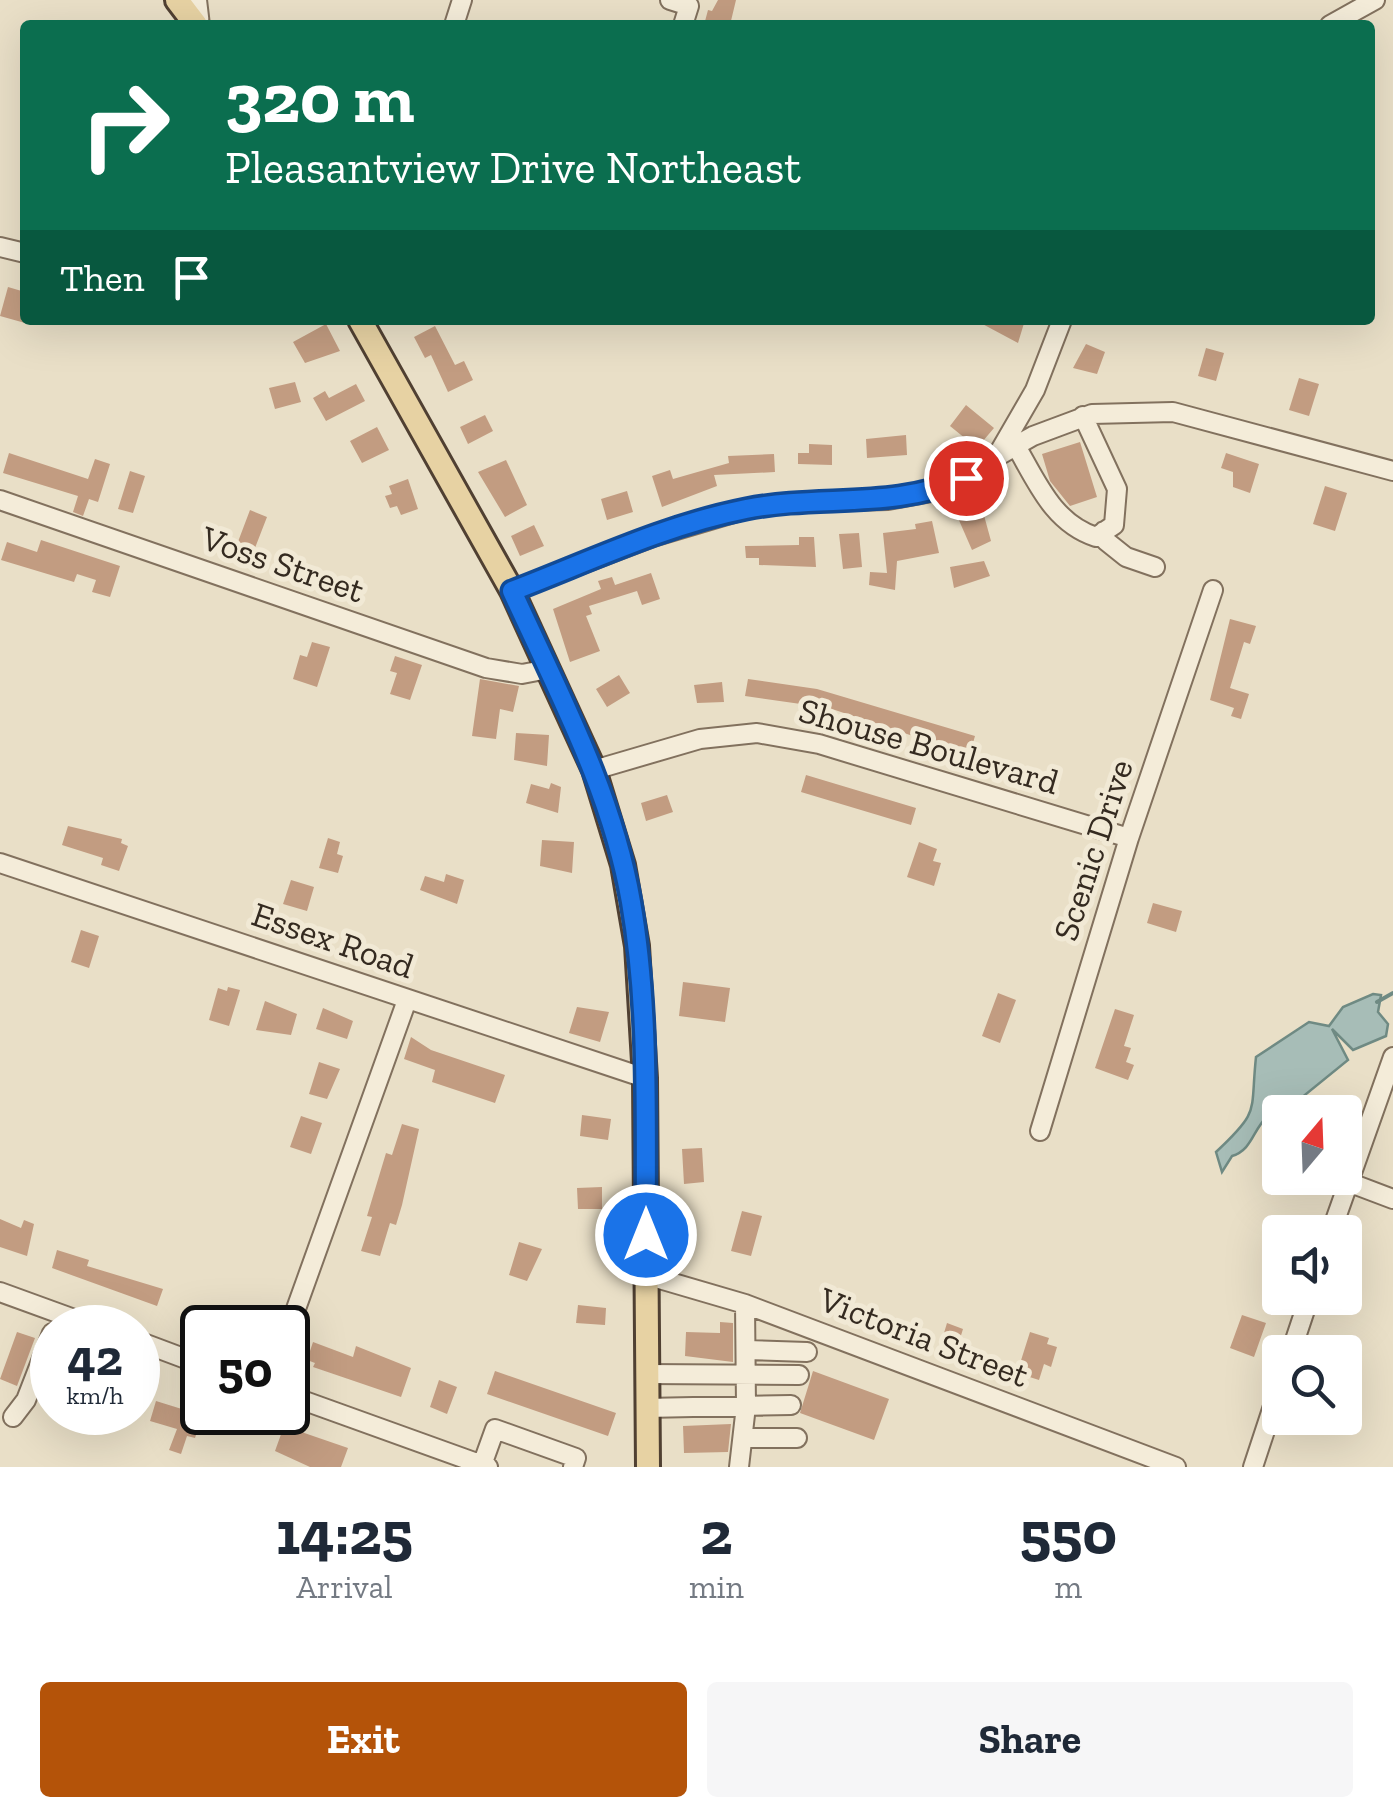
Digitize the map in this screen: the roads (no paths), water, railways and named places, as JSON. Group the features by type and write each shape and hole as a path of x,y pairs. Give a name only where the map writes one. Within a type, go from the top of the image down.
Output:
{"main road":[{"path":"177,0 194,20"},
{"path":"363,325 512,591 594,770 632,902 646,1078 648,1467"}],"street":[{"path":"670,0 689,6 685,20"},
{"path":"1339,20 1375,0"},
{"path":"995,459 1035,390 1060,325"},
{"path":"512,591 707,519 781,504 913,498 966,478 1016,446 1083,416 1123,410 1173,412 1393,470"},
{"path":"1016,446 1049,504 1078,532 1096,537 1114,525 1116,489 1083,416"},
{"name":"Voss Street","path":"0,500 486,668 522,674 548,669"},
{"path":"1104,531 1106,542 1126,557 1155,567"},
{"name":"Scenic Drive","path":"1040,1131 1129,838 1213,590"},
{"name":"Shouse Boulevard","path":"594,770 700,739 757,733 819,744 1129,838"},
{"name":"Essex Road","path":"0,863 646,1078"},
{"path":"297,1305 406,1000"},
{"path":"1362,1143 1393,1057"},
{"path":"1362,1188 1393,1200"},
{"name":"Victoria Street","path":"646,1274 745,1304 1176,1467"},
{"path":"0,1292 30,1310"},
{"path":"739,1467 746,1406 745,1304"},
{"path":"746,1350 807,1352"},
{"path":"646,1374 799,1375"},
{"path":"13,1417 30,1390"},
{"path":"310,1403 485,1466 495,1429 576,1458 573,1467"},
{"path":"646,1408 790,1405"},
{"path":"1252,1467 1263,1435"},
{"path":"744,1438 797,1438"}],"water":[{"path":"1373,994 1381,995 1378,1012 1388,1024 1386,1036 1353,1050 1332,1029 1348,1060 1305,1095 1262,1095 1262,1123 1248,1145 1232,1156 1222,1172 1216,1152 1251,1110 1256,1057 1309,1022 1329,1026 1343,1007"}],"waterway":[{"path":"1377,1002 1393,993"}]}
